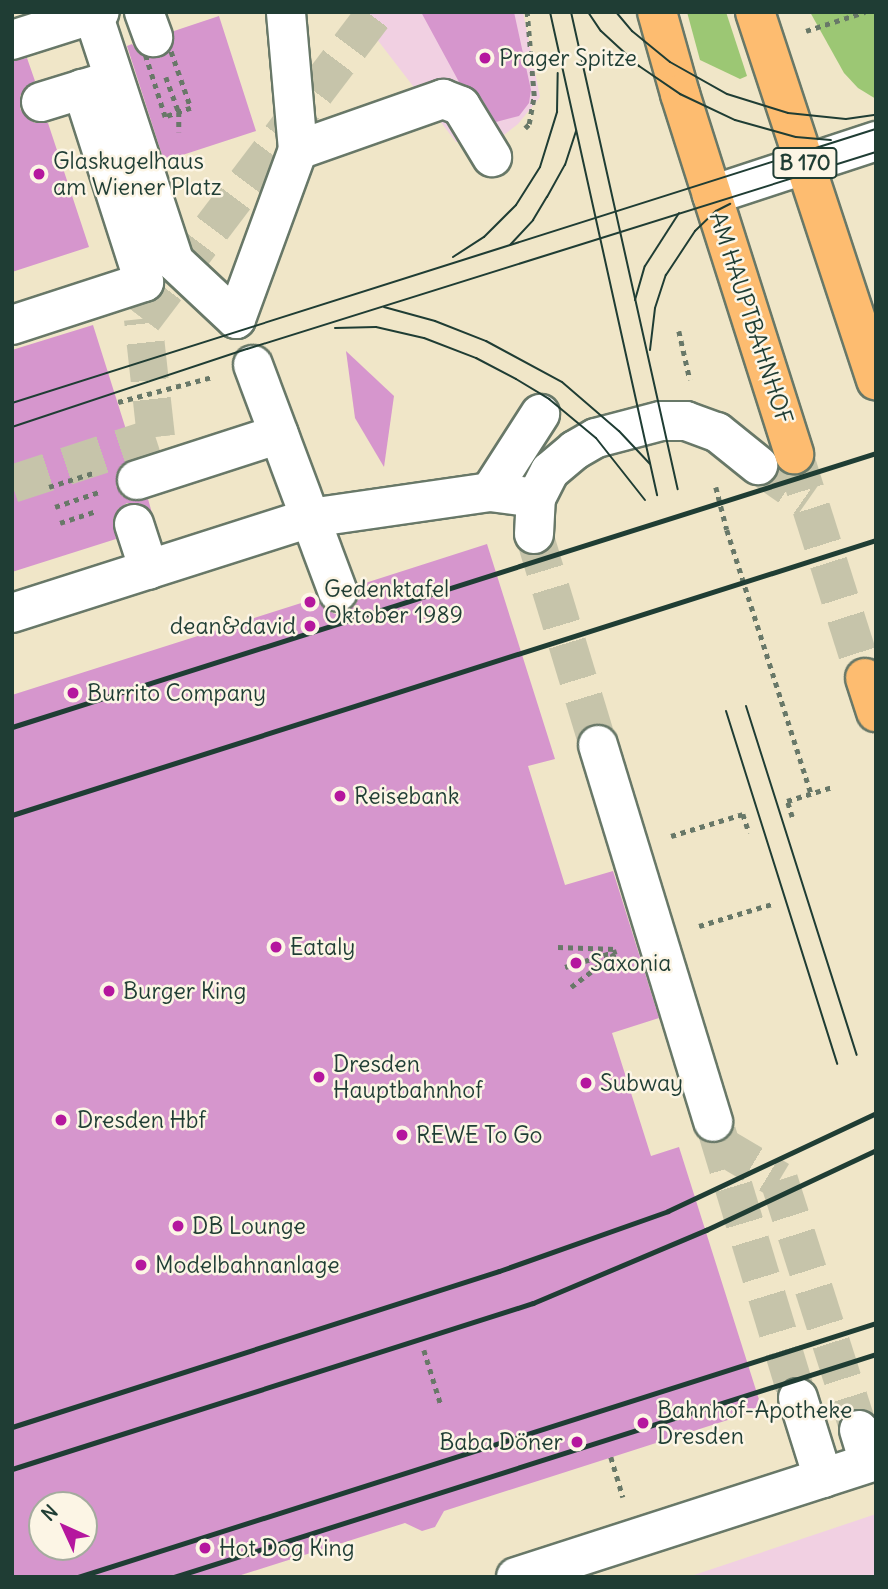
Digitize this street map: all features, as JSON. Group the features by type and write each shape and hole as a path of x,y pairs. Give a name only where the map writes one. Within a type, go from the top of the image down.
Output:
{"main road":[{"name":"AM HAUPTBAHNHOF","path":"657,12 709,189 776,459"},
{"name":"B 170","path":"760,28 876,381"}],"street":[{"path":"12,40 77,16 160,273 236,319 298,150 286,12"},
{"path":"41,102 98,84"},
{"path":"298,150 443,99 461,106 492,157"},
{"path":"709,189 805,165 876,141"},
{"path":"12,325 160,273"},
{"path":"253,366 338,592"},
{"path":"12,613 310,519 490,492 540,414"},
{"name":"AM HAUPTBAHNHOF","path":"490,492 535,516 550,471 575,450 596,438 661,421 686,421 776,459"},
{"path":"149,570 136,490 279,434"},
{"path":"598,745 713,1122"},
{"path":"798,1398 823,1478"},
{"path":"516,1577 823,1478 868,1451"}],"path":[{"path":"527,12 534,96"},
{"path":"760,28 865,12"},
{"path":"155,31 191,108 165,117"},
{"path":"678,331 727,530 811,794"},
{"path":"118,402 253,366"},
{"path":"49,487 136,490"},
{"path":"792,817 787,800 832,787"},
{"path":"630,849 743,814 749,833"},
{"path":"558,947 621,950"},
{"path":"565,967 621,950"},
{"path":"571,987 621,950"},
{"path":"424,1350 441,1405"},
{"path":"611,1457 624,1500"}],"shaded area":[{"path":"356,12 523,12 540,97 518,124 496,141 456,142"},
{"path":"876,1514 876,1577 688,1577 754,1555"}],"green space":[{"path":"687,12 726,12 747,76 740,79 700,60"},
{"path":"810,12 876,12 876,99 858,88 844,73"}],"building":[{"name":"Prager Spitze","path":"421,12 514,12 531,90 529,103 519,116 496,122 479,94 459,82"},
{"path":"219,16 256,131 164,161 127,46 132,44 138,53 148,58 160,58 170,51 174,42 174,31"},
{"name":"Glaskugelhaus am Wiener Platz","path":"27,58 35,81 25,87 20,96 20,109 35,123 48,123 89,247 12,272 12,61"},
{"path":"93,325 135,458 120,466 116,475 116,486 122,496 132,501 148,499 152,513 139,503 127,503 118,509 113,519 116,539 12,572 12,350"},
{"path":"346,351 394,396 384,467 355,418"},
{"name":"Dresden Hauptbahnhof","path":"487,544 555,759 528,766 565,885 613,871 659,1018 612,1033 651,1156 679,1147 762,1409 444,1511 435,1527 422,1531 405,1523 235,1577 12,1577 12,695 317,598 325,609 335,614 345,613 355,605 360,595 359,585"}],"tunnel":[{"path":"12,484 156,437 143,319 376,12"},
{"path":"794,454 865,678"},
{"path":"758,465 808,500"},
{"path":"534,534 598,745"},
{"path":"717,1132 798,1398"},
{"path":"720,1145 779,1180 859,1430"}],"tram line":[{"path":"550,12 657,495"},
{"path":"571,12 678,489"},
{"path":"588,12 601,31 639,66 680,94 735,120 796,137 831,140"},
{"path":"616,12 632,31 670,62 727,94 788,113 846,119 876,115"},
{"path":"453,257 484,237 516,205 540,167 557,112 558,73"},
{"path":"12,403 876,129"},
{"path":"510,245 533,220 547,197 565,165 576,131"},
{"path":"12,427 247,349 876,152"},
{"path":"650,350 655,308 666,275 695,231 716,211 730,204"},
{"path":"635,300 645,266 679,213"},
{"path":"384,307 435,321 486,341 562,382 619,431 650,464"},
{"path":"335,328 376,327 424,338 476,358 516,379 549,399 596,438 645,500"},
{"path":"746,706 857,1055"},
{"path":"726,711 837,1064"}],"railway":[{"path":"12,727 876,453"},
{"path":"12,815 876,540"},
{"path":"12,1427 499,1271 668,1211 876,1113"},
{"path":"12,1469 533,1303 706,1230 876,1150"},
{"path":"78,1577 876,1323"},
{"path":"174,1577 876,1354"}],"place":[{"name":"Prager Spitze","path":"485,58"},
{"name":"Glaskugelhaus am Wiener Platz","path":"39,174"},
{"name":"Gedenktafel Oktober 1989","path":"310,602"},
{"name":"dean&david","path":"310,626"},
{"name":"Burrito Company","path":"73,693"},
{"name":"Reisebank","path":"340,796"},
{"name":"Eataly","path":"276,947"},
{"name":"Saxonia","path":"576,963"},
{"name":"Burger King","path":"109,991"},
{"name":"Dresden Hauptbahnhof","path":"319,1077"},
{"name":"Subway","path":"586,1083"},
{"name":"Dresden Hbf","path":"61,1120"},
{"name":"REWE To Go","path":"402,1135"},
{"name":"DB Lounge","path":"178,1226"},
{"name":"Modelbahnanlage","path":"141,1265"},
{"name":"Bahnhof-Apotheke Dresden","path":"643,1423"},
{"name":"Baba Döner","path":"577,1442"},
{"name":"Hot Dog King","path":"205,1548"}]}
